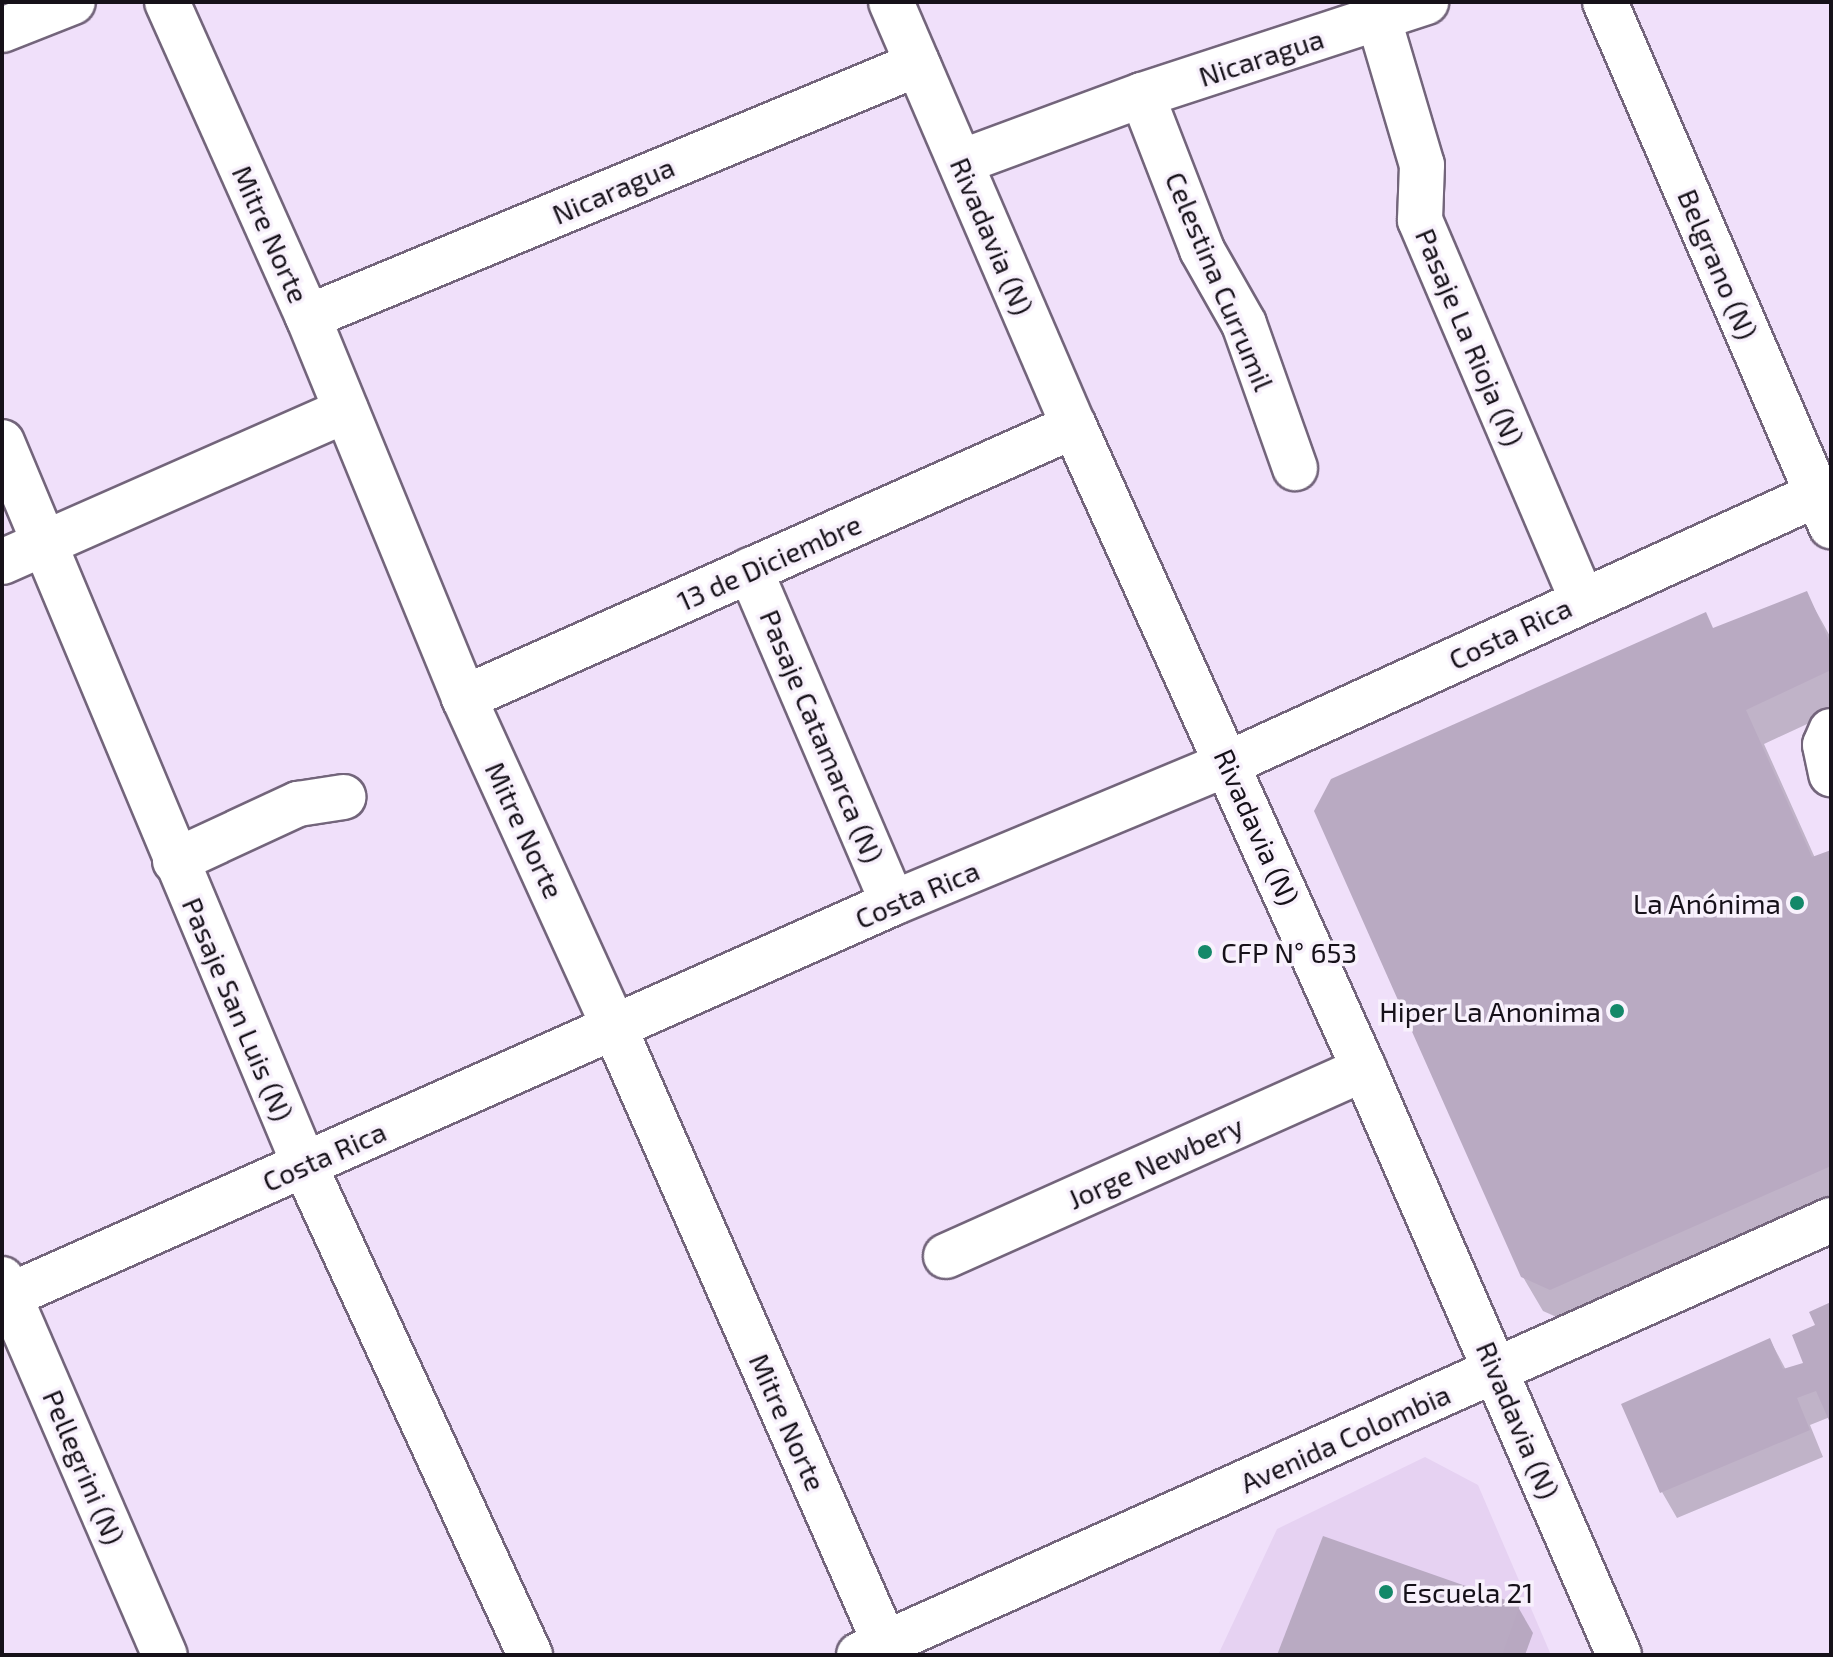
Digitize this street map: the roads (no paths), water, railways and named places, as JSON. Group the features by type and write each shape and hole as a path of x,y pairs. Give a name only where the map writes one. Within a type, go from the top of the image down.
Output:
{"street":[{"path":"2,30 73,2"},
{"name":"Mitre Norte","path":"167,2 308,317 464,698 615,1029 878,1651"},
{"name":"Rivadavia (N)","path":"891,2 1074,426 1229,763 1619,1655"},
{"name":"Nicaragua","path":"961,162 1142,95 1379,20 1426,2"},
{"name":"Belgrano (N)","path":"1605,2 1826,503"},
{"name":"Pasaje La Rioja (N)","path":"1379,20 1422,165 1420,220 1582,599"},
{"name":"Nicaragua","path":"308,317 918,64"},
{"name":"Celestina Currumil","path":"1142,95 1202,250 1244,324 1295,468"},
{"path":"2,562 346,410"},
{"name":"13 de Diciembre","path":"464,698 1074,426"},
{"name":"Pasaje San Luis (N)","path":"2,442 304,1164 530,1655"},
{"name":"Costa Rica","path":"5,1291 615,1029 893,903 1229,763 1582,599 1826,503"},
{"name":"Pasaje Catamarca (N)","path":"750,570 893,903"},
{"path":"1831,731 1825,745 1831,774"},
{"path":"175,861 298,804 343,797"},
{"name":"Jorge Newbery","path":"946,1256 1364,1069"},
{"name":"Avenida Colombia","path":"878,1651 1831,1220"},
{"name":"Pellegrini (N)","path":"5,1291 165,1655"}],"place":[{"name":"La Anónima","path":"1797,903"},
{"name":"CFP N° 653","path":"1205,952"},
{"name":"Hiper La Anonima","path":"1617,1011"},
{"name":"Escuela 21","path":"1386,1592"}]}
